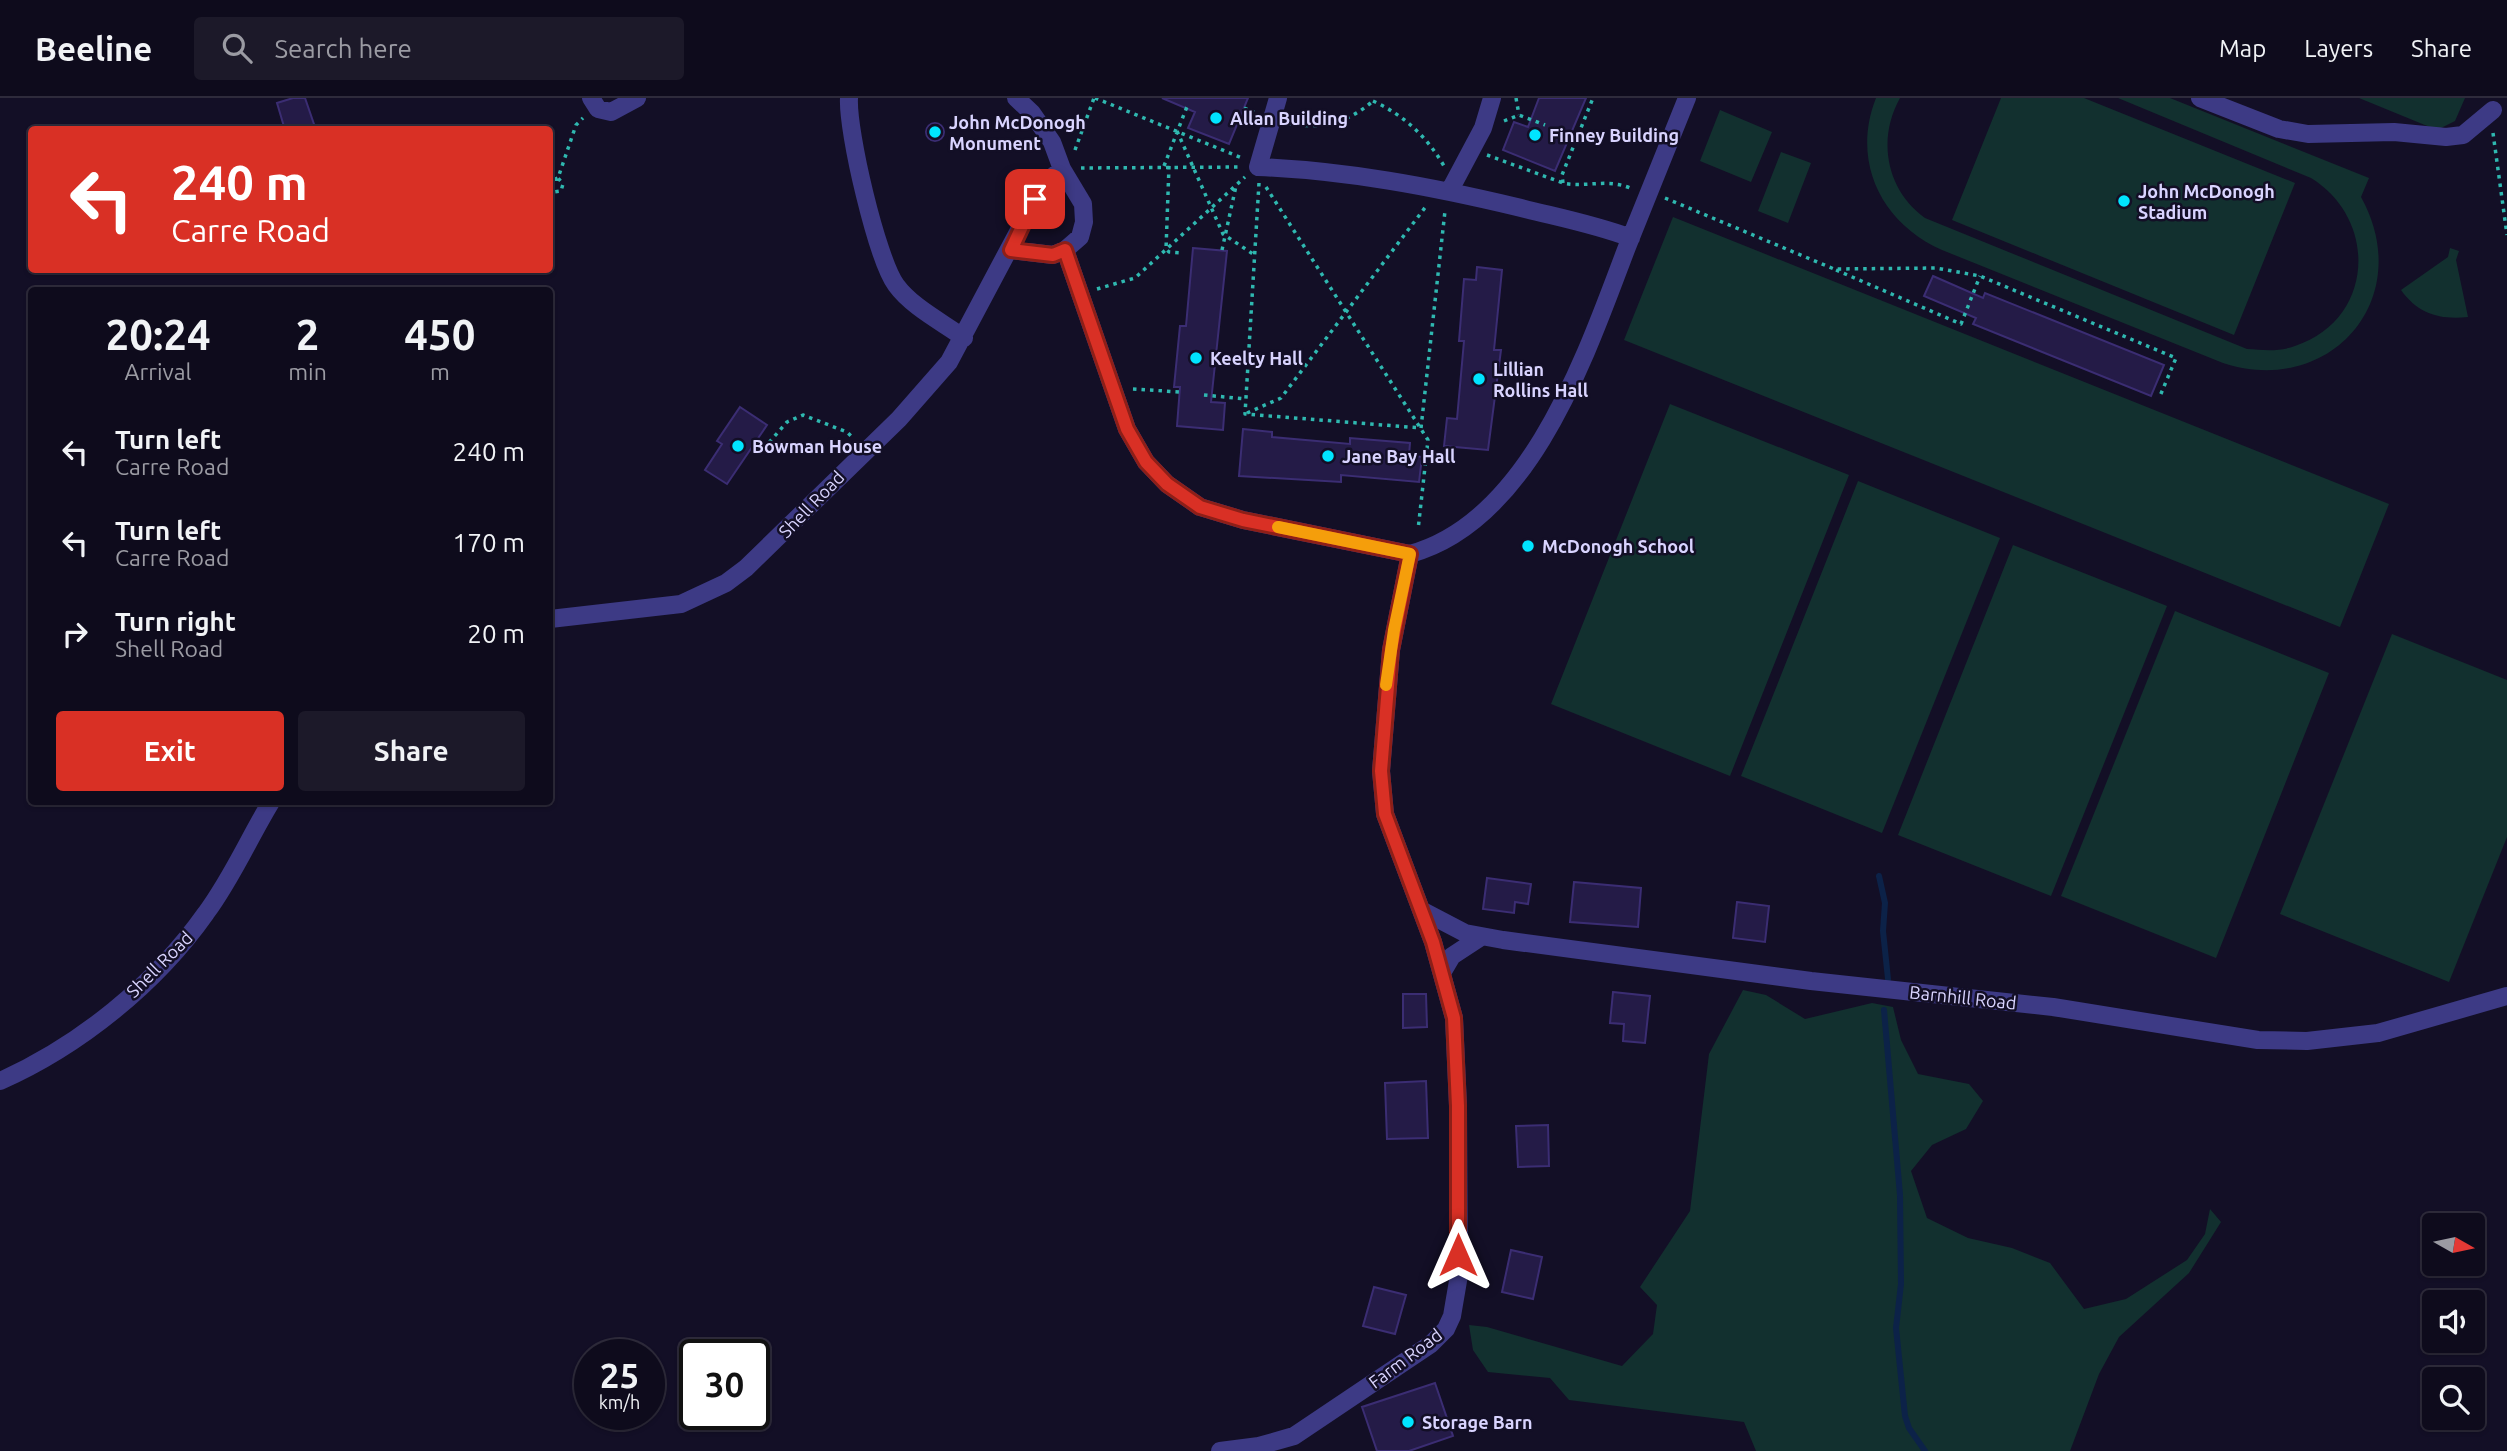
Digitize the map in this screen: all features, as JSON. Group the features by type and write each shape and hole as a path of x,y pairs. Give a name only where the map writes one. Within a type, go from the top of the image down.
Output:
{"street":[{"path":"593,102 611,112 637,98"},
{"path":"849,98 851,134 883,256 894,282 915,304 964,338"},
{"path":"1011,250 1046,255 1065,250 1080,237 1084,222 1083,204 1062,169 1052,142 1032,113 1016,98"},
{"path":"1278,98 1258,167 1358,175 1450,190 1598,225 1631,238"},
{"path":"1450,190 1474,149 1492,98"},
{"path":"1065,250 1127,429 1146,462 1167,484 1200,507 1243,520 1410,554 1436,547 1486,510 1508,487 1546,433 1587,351 1687,98"},
{"path":"2200,98 2279,129 2308,134 2394,132 2455,136 2472,129 2493,110"},
{"name":"Shell Road","path":"553,618 681,604 726,583 773,544 863,451 926,391 964,338 1043,185 1062,169"},
{"name":"Farm Road","path":"1220,1451 1259,1446 1294,1436 1431,1344 1446,1329 1456,1298 1459,1275 1458,1120 1454,1018 1421,910 1385,814 1381,771 1392,640 1410,554"},
{"name":"Shell Road","path":"0,1081 57,1052 145,981 206,913 269,805"},
{"name":"Barnhill Road","path":"1421,910 1447,925 1481,937 1811,981 2053,1007 2258,1040 2307,1041 2378,1032 2507,996"},
{"path":"1442,973 1452,956 1466,944 1481,937"}],"path":[{"path":"1062,169 1076,149 1095,98 1238,155 1258,167 1267,190 1428,440 1421,521 1410,554"},
{"path":"1516,98 1519,115"},
{"path":"1563,183 1562,175 1593,98"},
{"path":"1272,119 1313,127 1324,126 1349,117 1373,100 1400,115 1426,140 1446,169 1450,190 1441,227 1421,428"},
{"path":"558,178 576,125 593,102"},
{"path":"1166,249 1166,166 1188,104"},
{"path":"2493,110 2493,144 2507,235"},
{"path":"1483,128 1519,115 1545,125"},
{"path":"1177,131 1223,234 1256,256"},
{"path":"1561,136 1575,142"},
{"path":"1474,149 1573,186 1611,181 1649,194 1961,324 1980,276"},
{"path":"1062,169 1258,167"},
{"path":"1080,294 1135,278 1258,167"},
{"path":"1245,414 1260,197 1258,167"},
{"path":"553,180 558,178"},
{"path":"553,190 561,191 563,184 558,178"},
{"path":"1222,250 1223,234 1237,184"},
{"path":"1245,414 1281,398 1428,202 1450,190"},
{"path":"1166,249 1169,252 1183,253"},
{"path":"1834,269 1936,268 1980,276 2176,358 2160,396"},
{"path":"1113,388 1180,392"},
{"path":"1204,395 1246,399"},
{"path":"1245,414 1421,428"},
{"path":"754,444 766,446 787,422 803,415 847,432 863,451"}],"green space":[{"path":"1876,98 1900,98 1889,130 1889,163 1901,193 1925,218 2247,349 2277,350 2295,346 2321,333 2340,315 2353,292 2358,268 2357,243 2348,218 2333,196 2311,178 2118,98 2170,98 2369,178 2361,197 2376,235 2378,270 2370,303 2353,331 2329,352 2298,366 2262,370 2223,363 1942,250 1902,224 1877,188 1867,145 1869,122"},
{"name":"John McDonogh Stadium","path":"2001,98 2084,98 2295,183 2234,335 1952,220"},
{"path":"2359,98 2465,98 2455,121 2437,130"},
{"path":"1720,110 1772,132 1751,182 1700,161"},
{"path":"1781,152 1811,163 1788,223 1758,211"},
{"path":"1673,217 2389,504 2340,627 1624,340"},
{"path":"2450,248 2459,251 2456,260 2468,317 2430,314 2415,305 2401,290 2448,257"},
{"path":"1670,404 1849,475 1730,776 1551,704"},
{"path":"1858,481 2000,538 1882,833 1741,776"},
{"path":"2013,545 2167,606 2051,896 1898,835"},
{"path":"2175,611 2329,673 2216,958 2061,896"},
{"path":"2392,634 2507,680 2507,837 2449,982 2280,914"},
{"path":"1743,990 1766,995 1805,1019 1872,1003 1893,1007 1901,1040 1918,1074 1969,1084 1983,1101 1966,1129 1932,1145 1911,1171 1927,1218 1968,1238 2012,1248 2050,1263 2084,1309 2126,1299 2187,1260 2205,1234 2210,1209 2221,1222 2189,1273 2119,1337 2099,1374 2070,1451 1756,1451 1744,1422 1569,1400 1550,1378 1488,1372 1473,1350 1469,1325 1487,1327 1622,1366 1653,1334 1657,1305 1640,1287 1690,1211 1709,1054"}],"building":[{"path":"293,98 305,98 315,126 284,126 277,103"},
{"name":"Allan Building","path":"1162,98 1248,98 1229,144 1188,128 1195,112"},
{"name":"Finney Building","path":"1539,98 1586,98 1555,171 1503,150 1514,122 1528,127"},
{"name":"John McDonogh Monument","path":"931,123 939,123 944,132 942,139 931,141 926,136 926,128"},
{"name":"Keelty Hall","path":"1193,248 1227,251 1211,402 1225,403 1223,430 1177,426 1180,387 1174,387 1180,326 1186,326"},
{"name":"Lillian Rollins Hall","path":"1477,267 1502,270 1494,350 1501,350 1488,450 1444,446 1447,418 1457,419 1464,341 1459,341 1464,279 1476,280"},
{"path":"1933,276 1983,298 1985,293 2164,365 2151,396 1973,324 1976,318 1924,296"},
{"name":"Bowman House","path":"740,407 767,425 727,484 705,470 722,444 717,441"},
{"name":"Jane Bay Hall","path":"1243,429 1272,432 1272,437 1350,444 1350,438 1410,443 1409,455 1422,457 1419,482 1341,475 1341,482 1239,476"},
{"path":"1487,878 1531,884 1528,904 1515,902 1514,913 1483,909"},
{"path":"1574,882 1641,888 1638,927 1570,922"},
{"path":"1737,902 1769,906 1765,942 1733,938"},
{"path":"1613,992 1650,996 1645,1043 1623,1041 1624,1024 1610,1023"},
{"path":"1403,994 1426,994 1427,1027 1403,1028"},
{"path":"1426,1081 1428,1138 1387,1139 1385,1083"},
{"path":"1548,1125 1549,1166 1518,1167 1516,1126"},
{"path":"1511,1250 1542,1257 1533,1299 1502,1292"},
{"path":"1374,1287 1406,1295 1395,1334 1363,1326"},
{"name":"Storage Barn","path":"1435,1383 1453,1436 1409,1451 1377,1451 1362,1407"}],"waterway":[{"path":"1879,876 1885,903 1883,931 1888,979"},
{"path":"1884,1010 1900,1195 1901,1284 1896,1328 1905,1416 1909,1428 1925,1451"}],"slow traffic":[{"path":"1278,527 1410,554 1386,685"}],"place":[{"name":"Allan Building","path":"1216,118"},
{"name":"John McDonogh Monument","path":"935,132"},
{"name":"Finney Building","path":"1535,135"},
{"name":"John McDonogh Stadium","path":"2124,201"},
{"name":"Keelty Hall","path":"1196,358"},
{"name":"Lillian Rollins Hall","path":"1479,379"},
{"name":"Bowman House","path":"738,446"},
{"name":"Jane Bay Hall","path":"1328,456"},
{"name":"McDonogh School","path":"1528,546"},
{"name":"Storage Barn","path":"1408,1422"}],"route":[{"path":"1035,199 1011,250 1053,255 1065,250 1127,429 1146,462 1167,484 1200,507 1243,520 1410,554 1391,650 1381,771 1385,814 1433,942 1454,1018 1458,1106 1458,1255"}]}
